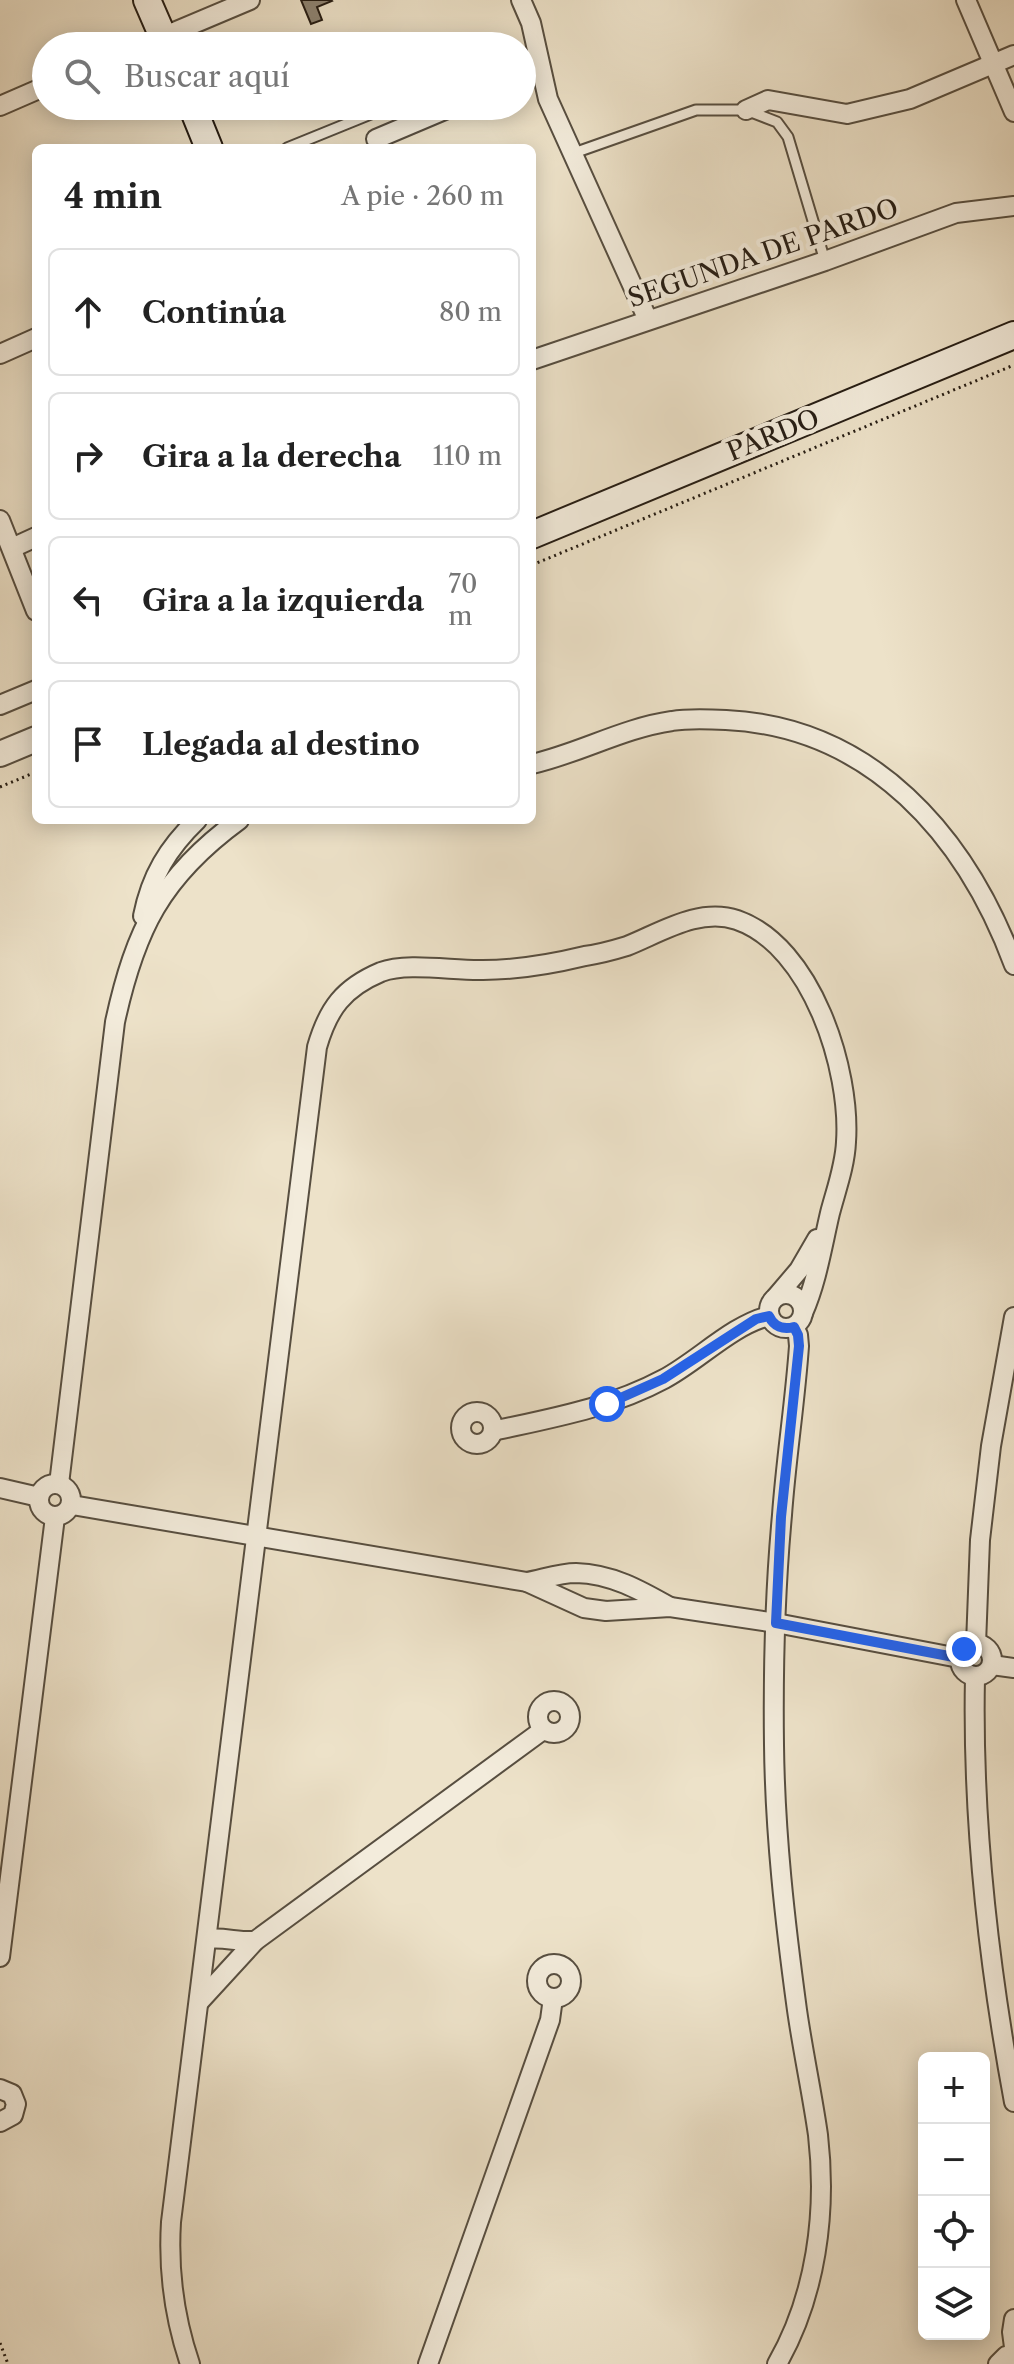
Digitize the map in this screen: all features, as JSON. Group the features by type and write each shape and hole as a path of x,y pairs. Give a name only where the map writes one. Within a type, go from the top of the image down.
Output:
{"main road":[{"path":"147,0 154,32"},
{"path":"198,120 207,144"},
{"name":"PARDO","path":"536,533 1014,335"}],"street":[{"path":"181,32 250,0"},
{"path":"521,0 533,32"},
{"path":"966,0 1014,112"},
{"path":"536,49 548,99 648,320"},
{"path":"746,110 768,100 847,114 910,99 1014,55"},
{"path":"536,72 540,70"},
{"path":"0,106 32,92"},
{"path":"376,139 419,120"},
{"name":"SEGUNDA DE PARDO","path":"536,359 825,261 956,213 1014,206"},
{"path":"0,354 32,340"},
{"path":"1,526 32,600"},
{"path":"12,548 32,539"},
{"path":"0,705 32,692"},
{"path":"536,763 617,734 674,720 744,721 781,727 815,738 893,783 943,834 965,863 986,900 1014,965"},
{"path":"0,754 32,741"},
{"path":"59,1484 121,992 139,938 149,887 161,862 193,824"},
{"path":"195,824 207,844"},
{"path":"139,938 157,902 183,868 234,824"},
{"path":"190,2364 174,2304 169,2254 171,2222 317,1047 336,1002 367,979 396,968 488,970 551,963 625,946 677,924 720,917 735,919 770,940 807,986 837,1057 845,1102 846,1144 831,1211 812,1291 798,1320 785,1329 779,1327 769,1316 769,1307 812,1251 831,1211"},
{"path":"776,1297 793,1295 802,1303 781,1517 774,1744 779,1855 801,2038 818,2134 821,2185 814,2263 795,2325 777,2364"},
{"path":"493,1431 607,1404 663,1379 751,1322 769,1316"},
{"path":"976,1644 980,1540 991,1446 1014,1317"},
{"path":"59,1484 71,1493 72,1505 65,1513 55,1517 44,1512 39,1497 44,1488 59,1484"},
{"path":"0,1488 39,1497"},
{"path":"72,1505 527,1582 584,1608 606,1611 670,1607 776,1623 959,1658"},
{"path":"0,1957 55,1517"},
{"path":"527,1582 565,1574 590,1575 633,1586 670,1607"},
{"path":"976,1644 988,1649 992,1665 986,1674 975,1677 965,1673 959,1658 964,1649 976,1644"},
{"path":"992,1665 1014,1668"},
{"path":"975,1677 976,1814 994,1975 1014,2102"},
{"path":"200,2001 255,1941 543,1730"},
{"path":"207,1939 255,1941"},
{"path":"428,2364 550,2020 553,1998"},
{"path":"0,2089 12,2094 16,2104 13,2115 0,2122"},
{"path":"1014,2319 1014,2347"},
{"path":"998,2364 1006,2356 1014,2355"}],"lane":[{"path":"574,153 696,110 746,110 777,122 788,137 825,261"},
{"path":"297,144 356,120"},
{"path":"406,120 407,125"}],"path":[{"path":"536,563 1014,365"},
{"path":"0,787 32,774"},
{"path":"0,2343 8,2364"}],"building":[{"path":"301,0 332,1 317,7 322,20 311,24"}],"route":[{"path":"607,1404 644,1389 688,1365 756,1319 769,1316 779,1327 794,1327 799,1346 781,1517 776,1623 959,1658 964,1649"}]}
